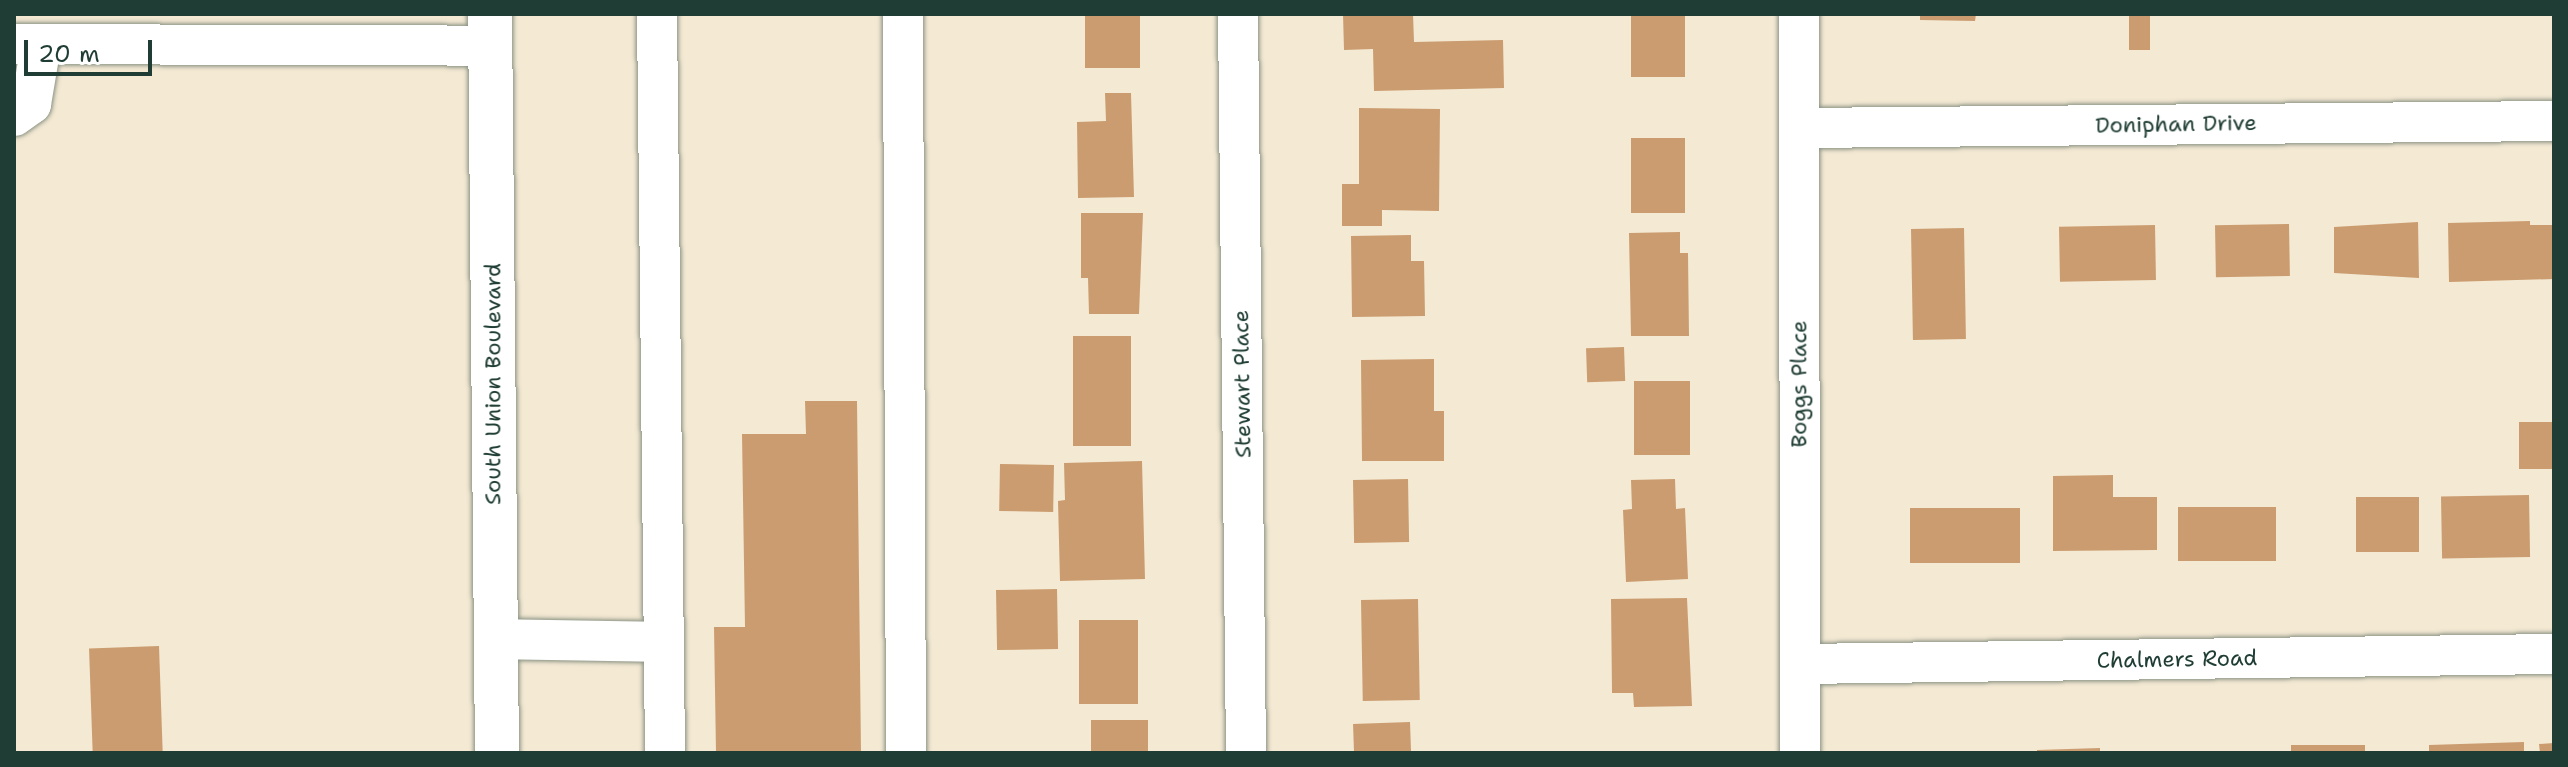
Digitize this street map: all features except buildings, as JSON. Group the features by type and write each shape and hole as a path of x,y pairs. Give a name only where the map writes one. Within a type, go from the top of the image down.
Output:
{"main road":[{"name":"South Union Boulevard","path":"490,30 497,753"}],"street":[{"path":"657,14 665,753"},
{"path":"903,14 906,753"},
{"name":"Stewart Place","path":"1238,14 1246,753"},
{"name":"Boggs Place","path":"1799,14 1800,753"},
{"path":"14,116 31,104 28,45 490,30"},
{"name":"Doniphan Drive","path":"1799,128 2554,121"},
{"path":"495,639 664,642"},
{"name":"Chalmers Road","path":"1800,664 2554,654"}]}
